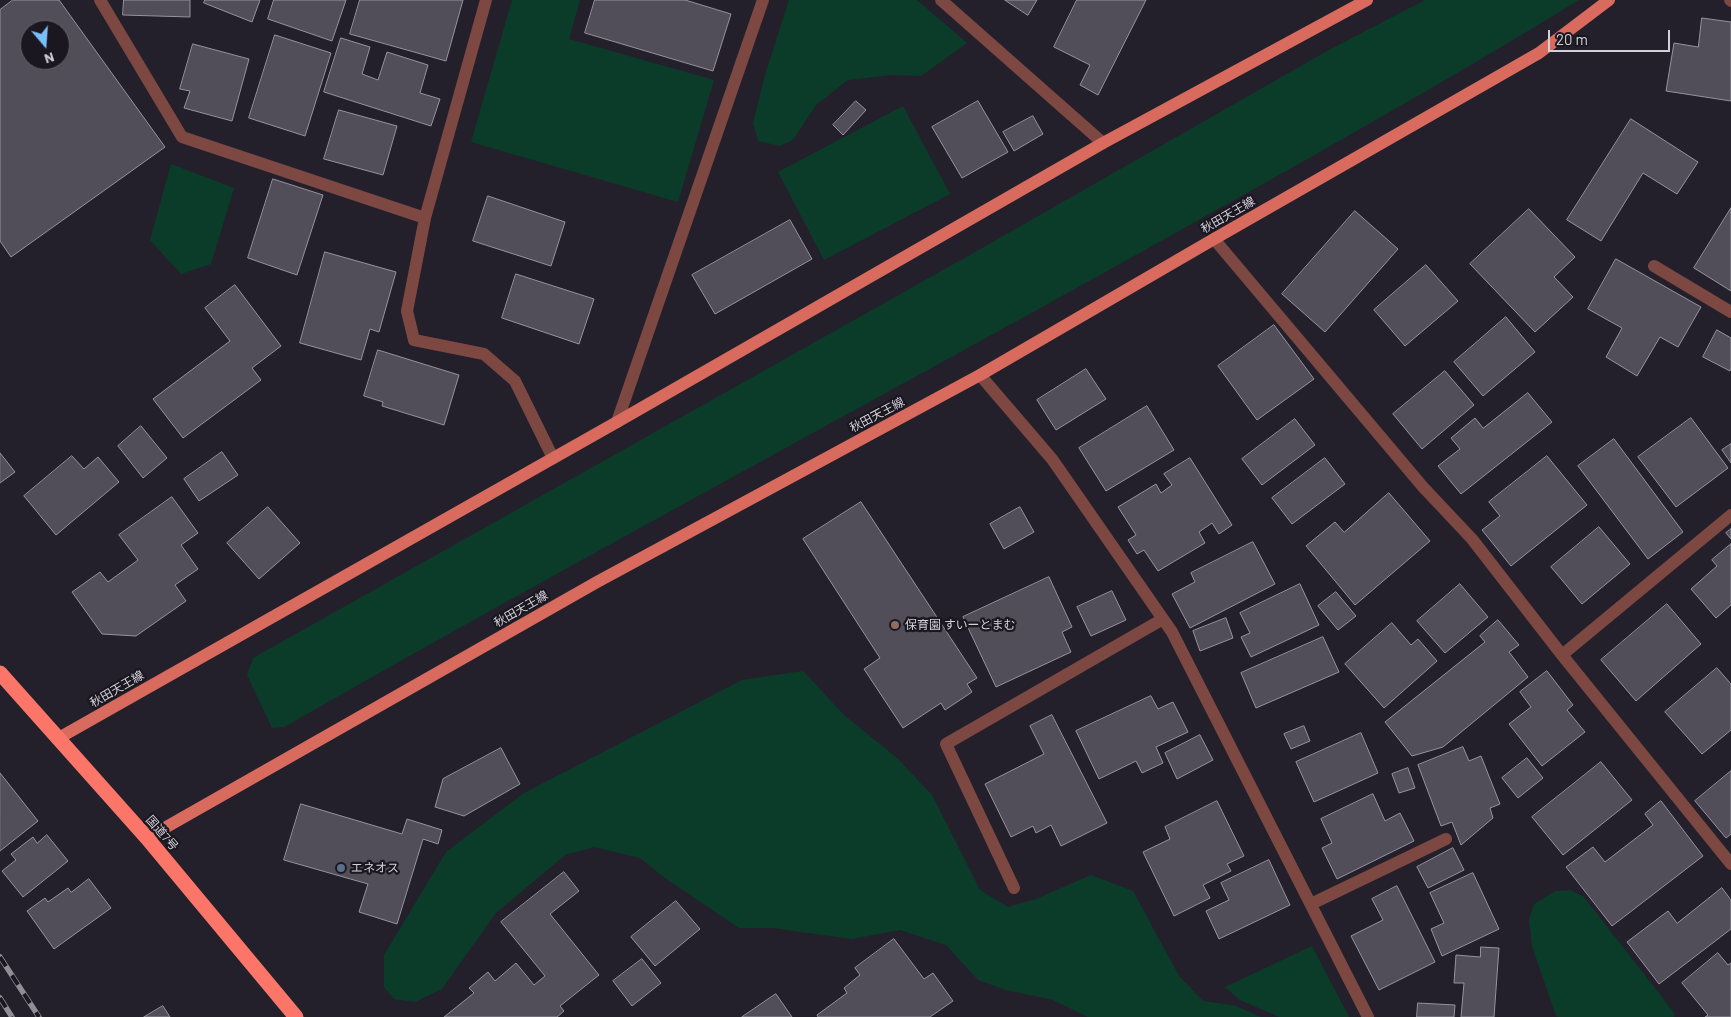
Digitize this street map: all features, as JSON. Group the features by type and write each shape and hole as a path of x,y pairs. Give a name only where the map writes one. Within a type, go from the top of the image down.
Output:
{"highway":[{"name":"国道7号","path":"0,674 147,838 296,1017"}],"main road":[{"name":"秋田天王線","path":"57,739 617,422 1103,143 1367,0"},
{"name":"秋田天王線","path":"147,838 597,582 980,375 1539,53 1609,0"}],"street":[{"path":"100,0 182,137 425,218"},
{"path":"486,0 425,218 407,311 414,340 484,354 515,381 553,458"},
{"path":"617,422 763,0"},
{"path":"941,0 1103,143"},
{"path":"1214,239 1423,487 1472,539 1562,655 1731,864"},
{"path":"1654,266 1731,312"},
{"path":"980,375 1052,459 1172,632 1368,1017"},
{"path":"1562,655 1731,514"},
{"path":"1014,888 946,744 1163,619"},
{"path":"1311,904 1446,839"}],"green space":[{"path":"512,0 580,0 569,39 714,80 678,202 471,142"},
{"path":"789,0 917,0 967,43 921,76 892,75 848,80 816,105 793,140 780,146 758,141 753,123 765,75"},
{"path":"1425,0 1579,0 1420,95 1152,246 500,605 284,727 272,728 247,675 253,658 968,256 1327,51"},
{"path":"903,106 950,194 824,260 778,172"},
{"path":"171,164 234,188 211,264 181,274 150,240"},
{"path":"803,671 844,715 897,758 932,795 980,890 1008,907 1036,899 1091,875 1133,891 1179,976 1203,1001 1236,1006 1261,1017 1088,1017 1053,1000 1006,990 978,980 946,945 900,930 852,939 772,928 739,928 665,878 640,858 594,847 565,855 495,914 442,989 415,1002 394,999 384,987 384,955 446,852 524,793 742,680"},
{"path":"1570,890 1584,897 1675,1014 1674,1017 1556,1016 1532,946 1529,920 1534,904 1555,891"},
{"path":"1312,946 1349,1017 1279,1017 1240,1000 1225,987"}],"building":[{"path":"13,0 59,0 165,147 11,257 0,241 0,10"},
{"path":"124,0 190,0 190,17 123,15"},
{"path":"205,0 260,0 252,22 204,3"},
{"path":"274,0 346,0 332,41 268,19"},
{"path":"360,0 463,0 446,61 350,34"},
{"path":"595,0 685,0 731,14 713,71 585,33"},
{"path":"1005,0 1037,0 1028,15"},
{"path":"1077,0 1146,0 1098,95 1080,85 1090,65 1054,47"},
{"path":"1702,18 1731,22 1731,101 1666,91 1674,43 1698,47"},
{"path":"275,35 331,53 305,136 249,118"},
{"path":"341,38 370,47 362,74 378,80 387,52 428,65 420,93 440,99 431,126 324,92"},
{"path":"193,44 249,59 232,121 184,108 190,91 180,89"},
{"path":"856,101 866,110 843,135 833,125"},
{"path":"978,101 1008,152 962,178 932,127"},
{"path":"339,110 397,126 383,175 324,159"},
{"path":"1033,116 1043,134 1014,151 1003,132"},
{"path":"1631,119 1698,162 1677,194 1643,173 1601,241 1567,220"},
{"path":"273,179 323,195 297,275 248,258"},
{"path":"488,196 565,222 551,266 473,241"},
{"path":"1731,208 1731,291 1694,268"},
{"path":"1529,209 1575,257 1554,277 1573,297 1535,332 1470,264"},
{"path":"1355,211 1398,249 1325,332 1282,294"},
{"path":"790,220 812,259 715,314 692,275"},
{"path":"325,252 396,272 379,332 370,329 361,360 300,343"},
{"path":"1616,259 1701,307 1678,347 1660,337 1637,376 1606,357 1622,328 1588,309"},
{"path":"1426,265 1458,301 1405,346 1374,310"},
{"path":"516,274 594,299 579,344 502,318"},
{"path":"235,285 281,346 252,368 261,380 183,438 153,399 230,341 205,308"},
{"path":"1506,317 1535,352 1483,396 1454,362"},
{"path":"1274,325 1314,379 1257,420 1218,366"},
{"path":"1717,330 1731,338 1730,371 1703,357"},
{"path":"378,350 459,375 444,425 382,406 383,402 364,396"},
{"path":"1086,369 1106,399 1056,430 1037,400"},
{"path":"1445,371 1474,405 1422,449 1393,414"},
{"path":"1528,393 1552,422 1461,494 1438,466 1460,449 1451,438 1475,418 1483,428"},
{"path":"1147,406 1174,450 1106,491 1079,448"},
{"path":"1691,418 1728,468 1676,507 1638,457"},
{"path":"1295,419 1315,445 1262,485 1242,459"},
{"path":"141,426 167,458 143,478 118,446"},
{"path":"1614,439 1683,532 1648,559 1578,466"},
{"path":"1731,444 1731,463 1722,450"},
{"path":"222,452 238,475 199,501 184,479"},
{"path":"0,453 15,472 0,483"},
{"path":"72,456 84,469 98,457 119,482 56,535 24,496"},
{"path":"1547,456 1587,505 1511,566 1482,530 1500,516 1489,502"},
{"path":"1190,458 1232,525 1219,534 1212,523 1199,532 1205,543 1158,571 1144,550 1137,554 1128,540 1136,535 1118,507 1156,484 1161,493 1172,485 1164,474"},
{"path":"1325,458 1345,484 1292,524 1272,498"},
{"path":"1389,493 1430,541 1355,605 1306,546 1335,522 1344,532"},
{"path":"172,497 198,533 181,545 198,569 175,585 186,601 136,636 102,634 72,592 100,572 108,582 138,560 119,535"},
{"path":"861,502 977,678 967,684 972,692 945,710 941,703 903,728 864,669 880,658 803,539"},
{"path":"268,507 300,543 259,579 227,543"},
{"path":"1020,507 1034,532 1004,549 990,524"},
{"path":"1599,527 1630,564 1582,604 1551,567"},
{"path":"1731,529 1731,539 1726,533"},
{"path":"1253,542 1275,584 1190,628 1172,594 1195,582 1191,573"},
{"path":"1731,544 1731,605 1716,618 1691,589 1717,566 1712,560"},
{"path":"1049,577 1072,627 1062,632 1071,652 996,687 963,617"},
{"path":"1300,584 1319,625 1251,657 1241,637 1250,633 1240,613"},
{"path":"1460,584 1488,617 1445,653 1417,621"},
{"path":"1112,591 1126,620 1091,636 1077,607"},
{"path":"1336,592 1356,616 1338,630 1318,606"},
{"path":"1667,604 1701,644 1636,701 1601,660"},
{"path":"1226,618 1233,638 1200,651 1193,631"},
{"path":"1498,620 1519,645 1509,652 1528,677 1443,747 1412,756 1385,722 1485,642 1480,636"},
{"path":"1392,623 1411,645 1418,639 1437,661 1384,708 1345,664"},
{"path":"1323,637 1339,672 1256,708 1241,673"},
{"path":"1717,668 1731,684 1731,730 1702,754 1665,712"},
{"path":"1547,671 1573,705 1567,710 1585,732 1542,766 1509,724 1531,707 1520,692"},
{"path":"1151,696 1158,709 1173,702 1188,732 1156,747 1163,763 1142,773 1136,761 1099,779 1076,731"},
{"path":"1052,715 1107,823 1061,846 1051,825 1036,833 1033,826 1011,837 985,784 1044,754 1030,726"},
{"path":"1304,726 1310,741 1291,749 1284,734"},
{"path":"1361,733 1378,773 1314,802 1296,762"},
{"path":"1200,735 1213,760 1177,779 1165,753"},
{"path":"1463,747 1469,761 1481,756 1500,804 1490,808 1493,818 1461,845 1452,822 1441,826 1418,765"},
{"path":"501,748 520,784 464,816 435,807 443,779"},
{"path":"1527,758 1543,778 1518,798 1502,778"},
{"path":"1601,762 1632,800 1563,855 1532,817"},
{"path":"1408,768 1415,788 1399,793 1392,774"},
{"path":"1731,771 1731,834 1726,838 1695,801"},
{"path":"0,773 38,821 0,851"},
{"path":"1373,794 1385,821 1400,813 1414,841 1337,879 1322,848 1332,843 1321,819"},
{"path":"1217,801 1244,856 1227,864 1231,871 1203,885 1210,898 1174,916 1143,852 1170,839 1165,827"},
{"path":"1661,801 1703,856 1612,926 1566,867 1593,847 1605,862 1653,825 1645,814"},
{"path":"301,804 402,834 407,819 442,830 438,844 423,839 397,924 359,912 368,884 284,860"},
{"path":"47,835 68,861 23,897 2,871 16,860 11,854 33,837 37,843"},
{"path":"1453,848 1464,870 1428,888 1417,867"},
{"path":"1269,860 1290,905 1219,939 1206,911 1229,900 1221,883"},
{"path":"564,872 579,891 550,914 599,975 560,1006 564,1011 557,1017 444,1017 474,993 469,988 488,972 495,981 516,963 534,985 545,976 501,922"},
{"path":"1473,873 1499,929 1442,956 1431,929 1444,923 1430,893"},
{"path":"89,879 111,908 54,949 27,911 45,898 48,902 68,888 71,892"},
{"path":"1397,886 1435,962 1379,990 1351,936 1383,920 1372,899"},
{"path":"1722,888 1731,900 1731,929 1659,984 1627,942 1668,911 1677,923"},
{"path":"676,901 700,929 655,966 631,937"},
{"path":"894,939 924,979 933,973 953,1001 930,1017 818,1017 817,1015 847,993 844,988 860,975 855,968"},
{"path":"1481,947 1499,948 1494,1017 1461,1017 1464,983 1454,983 1456,955 1480,957"},
{"path":"1718,953 1728,965 1731,963 1731,1017 1705,1017 1708,1015 1682,983"},
{"path":"642,959 661,983 632,1006 613,981"},
{"path":"776,994 792,1017 742,1017"},
{"path":"1418,1003 1455,1005 1454,1017 1417,1017"},
{"path":"163,1006 170,1017 144,1017"}],"railway":[{"path":"0,957 39,1017"},
{"path":"0,998 12,1017"}],"place":[{"name":"保育園 すいーとまむ","path":"895,625"},
{"name":"エネオス","path":"341,868"}]}
